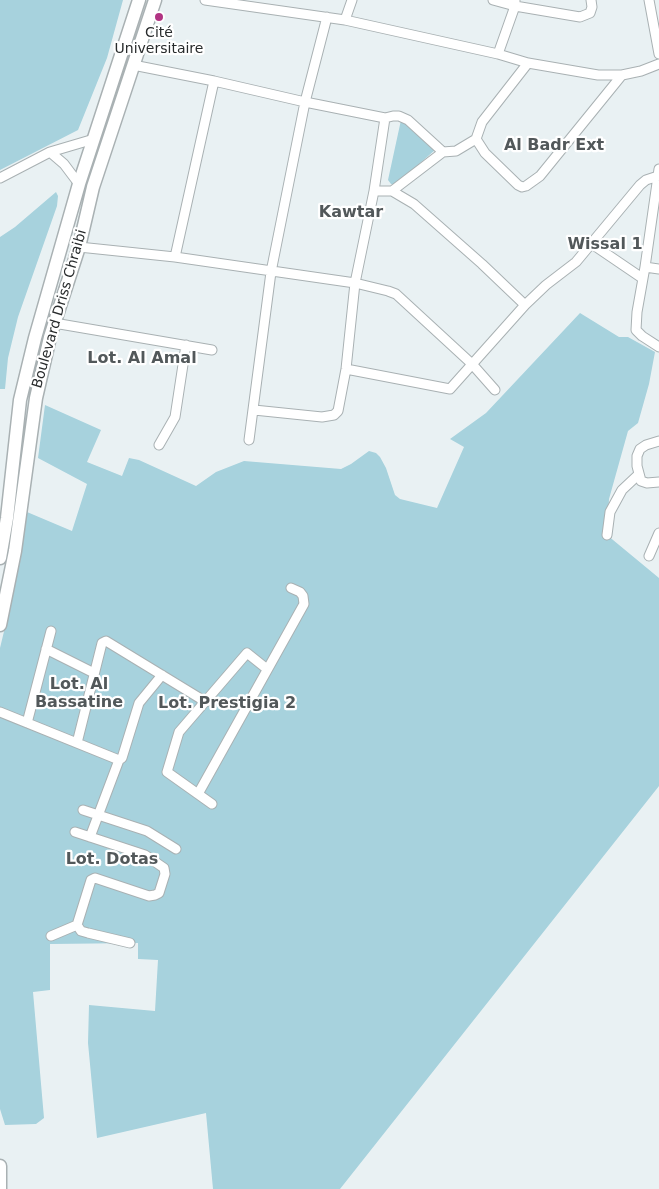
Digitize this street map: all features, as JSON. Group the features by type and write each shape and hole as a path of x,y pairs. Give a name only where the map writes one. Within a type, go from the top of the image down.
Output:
{"main road":[{"name":"Boulevard Driss Chraibi","path":"0,625 15,551 13,519 20,400 46,296 79,184 139,0"},
{"name":"Boulevard Driss Chraibi","path":"1,553 13,519 36,398 54,323 79,247 93,187 155,0"},
{"path":"1,553 15,551"},
{"path":"0,1166 0,1189"}],"street":[{"path":"205,0 345,20 498,54 528,63 598,75 622,75 641,71 659,64"},
{"path":"345,20 352,0"},
{"path":"493,0 580,17 590,13 592,7 591,0"},
{"path":"649,0 659,54"},
{"path":"498,54 515,3"},
{"path":"249,440 271,272 305,102 327,17"},
{"path":"392,192 443,152 456,151 476,139 482,122 528,63"},
{"path":"133,65 214,80 305,102 386,118 399,116 408,120 443,152"},
{"path":"476,139 485,154 518,185 526,186 540,176 622,75"},
{"path":"175,257 214,80"},
{"path":"254,410 322,417 334,415 338,411 346,368 355,283 374,192 386,118"},
{"path":"0,178 50,152 94,139"},
{"path":"50,152 64,164 79,184"},
{"path":"346,368 450,389 525,305 546,285 576,262 640,185 658,172"},
{"path":"658,172 636,330 659,347"},
{"path":"374,192 392,192 414,204 525,305"},
{"path":"592,244 642,278"},
{"path":"79,247 175,257 355,283 388,291 396,294 472,364 496,390"},
{"path":"645,267 659,269"},
{"path":"54,323 212,350"},
{"path":"159,445 175,417 186,345"},
{"path":"659,441 640,449 637,456 638,475 641,481 647,483 659,482"},
{"path":"607,535 610,512 622,490 638,475"},
{"path":"649,556 659,533"},
{"path":"198,794 304,604 303,596 300,592 291,588"},
{"path":"27,723 51,631"},
{"path":"77,743 102,642 106,641 206,702"},
{"path":"46,649 94,673"},
{"path":"212,804 167,772 179,732 247,653 267,669"},
{"path":"90,837 119,760 122,758 138,703 162,675"},
{"path":"0,712 119,760"},
{"path":"83,810 147,831 176,849"},
{"path":"51,936 77,925 91,880 94,878 149,896 159,893 165,874 164,868 145,855 75,832"},
{"path":"77,925 81,931 130,943"}],"shaded area":[{"path":"0,0 123,0 107,58 78,130 0,170"},
{"path":"401,120 435,150 402,179 391,184 388,180"},
{"path":"56,192 58,196 57,206 18,317 8,358 5,389 0,389 0,237 15,227"},
{"path":"580,313 619,337 628,337 655,352 649,384 638,423 628,431 609,499 607,535 659,578 659,786 340,1189 213,1189 206,1113 97,1138 88,1043 89,1005 155,1011 158,960 138,959 138,943 50,944 50,990 33,992 44,1118 36,1124 5,1125 0,1109 0,648 14,590 27,512 72,531 87,484 38,458 45,405 101,430 87,462 122,476 129,458 139,460 196,486 216,472 244,461 341,469 369,451 376,453 380,457 386,468 395,495 400,499 437,508 464,447 450,439 486,413"}],"place":[{"name":"Cité Universitaire","path":"159,17"}],"district":[{"name":"Al Badr Ext","path":"554,146"},
{"name":"Kawtar","path":"351,213"},
{"name":"Wissal 1","path":"605,245"},
{"name":"Lot. Al Amal","path":"142,359"},
{"name":"Lot. Al Bassatine","path":"79,694"},
{"name":"Lot. Prestigia 2","path":"227,704"},
{"name":"Lot. Dotas","path":"112,860"}]}
